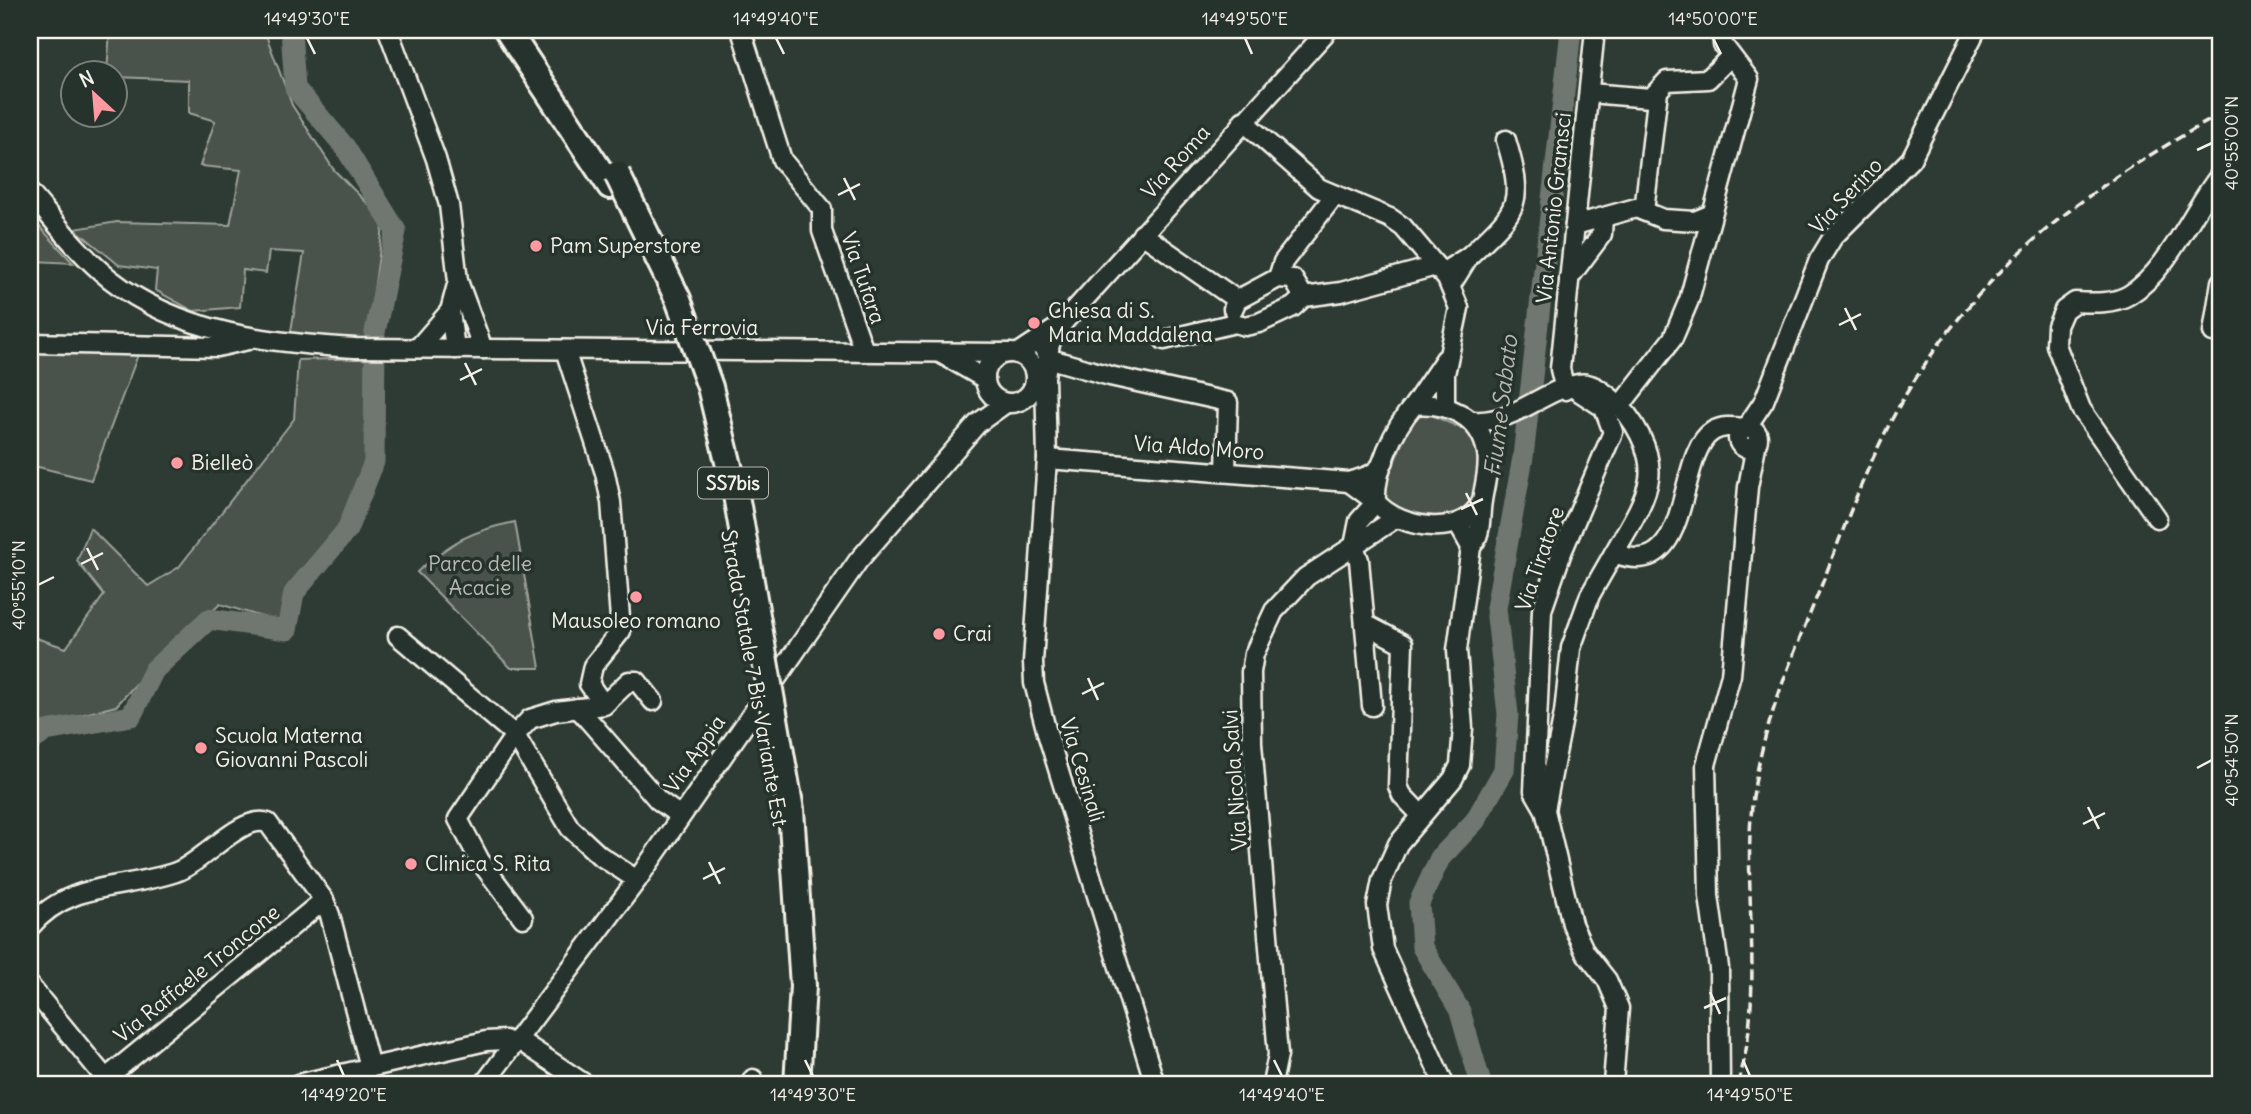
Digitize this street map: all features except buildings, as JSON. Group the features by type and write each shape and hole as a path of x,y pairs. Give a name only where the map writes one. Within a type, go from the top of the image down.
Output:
{"highway":[{"name":"Strada Statale 7 Bis Variante Est","path":"507,30 614,180"},
{"name":"Strada Statale 7 Bis Variante Est","path":"523,30 565,89 614,180 662,294 706,425 785,811 803,986 797,1084"},
{"name":"Strada Statale 7 Bis Variante Est","path":"783,1084 788,1051 785,811"},
{"path":"803,986 812,1025 813,1084"}],"street":[{"path":"388,30 436,159 454,234 458,281 482,349"},
{"name":"Via Tufara","path":"741,30 782,160 821,209 822,231 864,351"},
{"name":"Via Roma","path":"1040,374 1060,326 1328,30"},
{"name":"Via Antonio Gramsci","path":"1562,391 1560,369 1595,30"},
{"path":"1620,406 1673,338 1689,300 1727,168 1749,79 1723,45 1722,30"},
{"name":"Via Serino","path":"1720,1084 1718,968 1709,896 1706,765 1731,675 1748,486 1748,438 1819,260 1833,237 1911,159 1976,30"},
{"path":"1589,93 1651,98 1667,81 1708,79 1731,56"},
{"path":"1644,211 1658,91"},
{"path":"1243,121 1319,188 1390,218 1403,227 1443,274 1458,308 1443,389 1445,407"},
{"path":"1164,340 1235,323 1245,326 1259,323 1293,307 1304,297 1443,274 1469,256 1505,222 1515,205 1517,175 1506,139"},
{"path":"2157,519 2081,410 2056,345 2057,326 2064,310 2075,302 2096,304 2127,296 2151,277 2221,174"},
{"name":"Via Ferrovia","path":"30,193 111,280 156,306 212,330 281,344 355,348 937,351 1012,354"},
{"path":"1278,278 1283,262 1334,196"},
{"path":"1575,225 1636,208 1662,219 1695,221 1712,215"},
{"path":"1569,278 1602,234 1603,218"},
{"path":"1142,234 1237,300"},
{"path":"1235,323 1233,307 1237,300 1278,278 1293,279 1304,297"},
{"path":"418,348 450,311 458,281"},
{"path":"2213,332 2221,282"},
{"path":"458,349 466,299"},
{"path":"450,311 458,349"},
{"name":"Via Roma","path":"1012,354 1060,326"},
{"path":"30,343 218,347 255,339"},
{"path":"565,350 605,472 611,502 621,631 593,666 589,684 604,705"},
{"path":"1049,350 1110,376 1227,402 1226,472"},
{"path":"1359,520 1376,502 1384,461 1397,425 1414,405 1451,350"},
{"path":"937,351 986,383 998,400 1006,403 1027,397 1040,374 1028,361 1012,354 989,365 986,383"},
{"name":"Via Cesinali","path":"1040,374 1047,422 1047,459 1035,603 1034,683 1046,733 1155,1084"},
{"name":"Via Appia","path":"978,423 986,383"},
{"name":"Via Tiratore","path":"1545,810 1564,713 1571,648 1590,595 1645,493 1649,477 1639,432 1620,406 1591,385 1578,384 1562,391"},
{"path":"1473,422 1502,418 1562,391"},
{"name":"Via Tiratore","path":"1562,391 1604,408 1613,432 1562,552 1542,610 1534,791 1545,810 1572,924 1585,952 1607,980 1619,1008 1613,1084"},
{"path":"1027,397 1047,422"},
{"name":"Via Appia","path":"484,1084 637,880 858,561 978,423 1006,403"},
{"path":"1414,405 1445,407 1473,422 1488,453"},
{"path":"1444,1084 1394,976 1378,925 1380,886 1398,844 1453,779 1460,765 1463,728 1457,650 1471,547 1480,533 1488,453 1502,418"},
{"path":"1614,552 1626,557 1638,556 1662,545 1678,522 1692,462 1704,439 1720,428 1748,438"},
{"name":"Via Aldo Moro","path":"1047,459 1349,482"},
{"path":"1349,482 1368,477 1384,461"},
{"path":"1349,482 1376,502 1384,512 1406,522 1458,524 1477,512 1482,500"},
{"path":"1349,482 1358,498 1359,520 1354,546 1359,556 1372,706"},
{"name":"Via Nicola Salvi","path":"1278,1057 1252,743 1251,672 1260,635 1274,611 1306,577 1396,518"},
{"path":"1458,524 1471,547"},
{"path":"1365,624 1403,644 1398,786 1402,795 1421,815"},
{"path":"398,636 515,735 570,828 599,855 637,880"},
{"path":"523,918 480,861 457,819 515,735 530,719 604,705 629,681 637,681 653,701"},
{"path":"578,708 610,749 632,767 658,800 680,816"},
{"path":"30,928 44,910 91,889 177,872 229,836 262,821 274,828 324,900 334,927 370,1067"},
{"name":"Via Raffaele Troncone","path":"102,1082 324,900"},
{"path":"30,986 102,1082"},
{"path":"298,1084 486,1041 505,1040 515,1042 584,1084"},
{"path":"1272,1084 1278,1057"},
{"path":"1278,1057 1287,1084"}],"green space":[{"path":"110,30 264,30 292,105 334,170 384,220 367,340 290,337 304,253 269,251 266,273 243,270 240,307 193,311 155,290 157,270 119,265 75,229 117,222 230,225 241,170 200,166 215,121 189,113 189,80 130,78 130,60 108,60"},
{"path":"30,223 34,227 40,227 73,263 34,261 30,286"},
{"path":"30,352 139,352 91,480 30,465"},
{"path":"370,358 368,460 345,525 290,589 282,623 220,604 155,663 116,706 45,724 30,734 30,636 66,648 104,595 77,561 90,528 148,586 179,567 294,419 298,360"},
{"path":"1425,412 1474,434 1481,443 1471,511 1437,516 1411,512 1379,499 1413,417"},
{"name":"Parco delle Acacie","path":"515,522 540,668 511,668 417,572 462,539 485,529"}],"waterway":[{"path":"30,742 46,731 131,716 154,670 209,619 287,630 294,593 347,530 374,462 375,332 396,231 345,147 295,88 291,30"},
{"name":"Fiume Sabato","path":"1481,1084 1460,1011 1422,947 1419,903 1440,858 1475,821 1504,770 1508,714 1496,608 1523,457 1571,30"}],"railway":[{"path":"1738,1084 1746,1049 1752,977 1750,833 1753,797 1764,742 1790,662 1883,436 1909,389 1940,343 1973,301 2008,264 2086,198 2128,169 2221,114"}],"place":[{"name":"Pam Superstore","path":"536,246"},
{"name":"Chiesa di S. Maria Maddalena","path":"1034,323"},
{"name":"Bielleò","path":"177,463"},
{"name":"Mausoleo romano","path":"636,597"},
{"name":"Crai","path":"939,634"},
{"name":"Scuola Materna Giovanni Pascoli","path":"201,748"},
{"name":"Clinica S. Rita","path":"411,864"}]}
